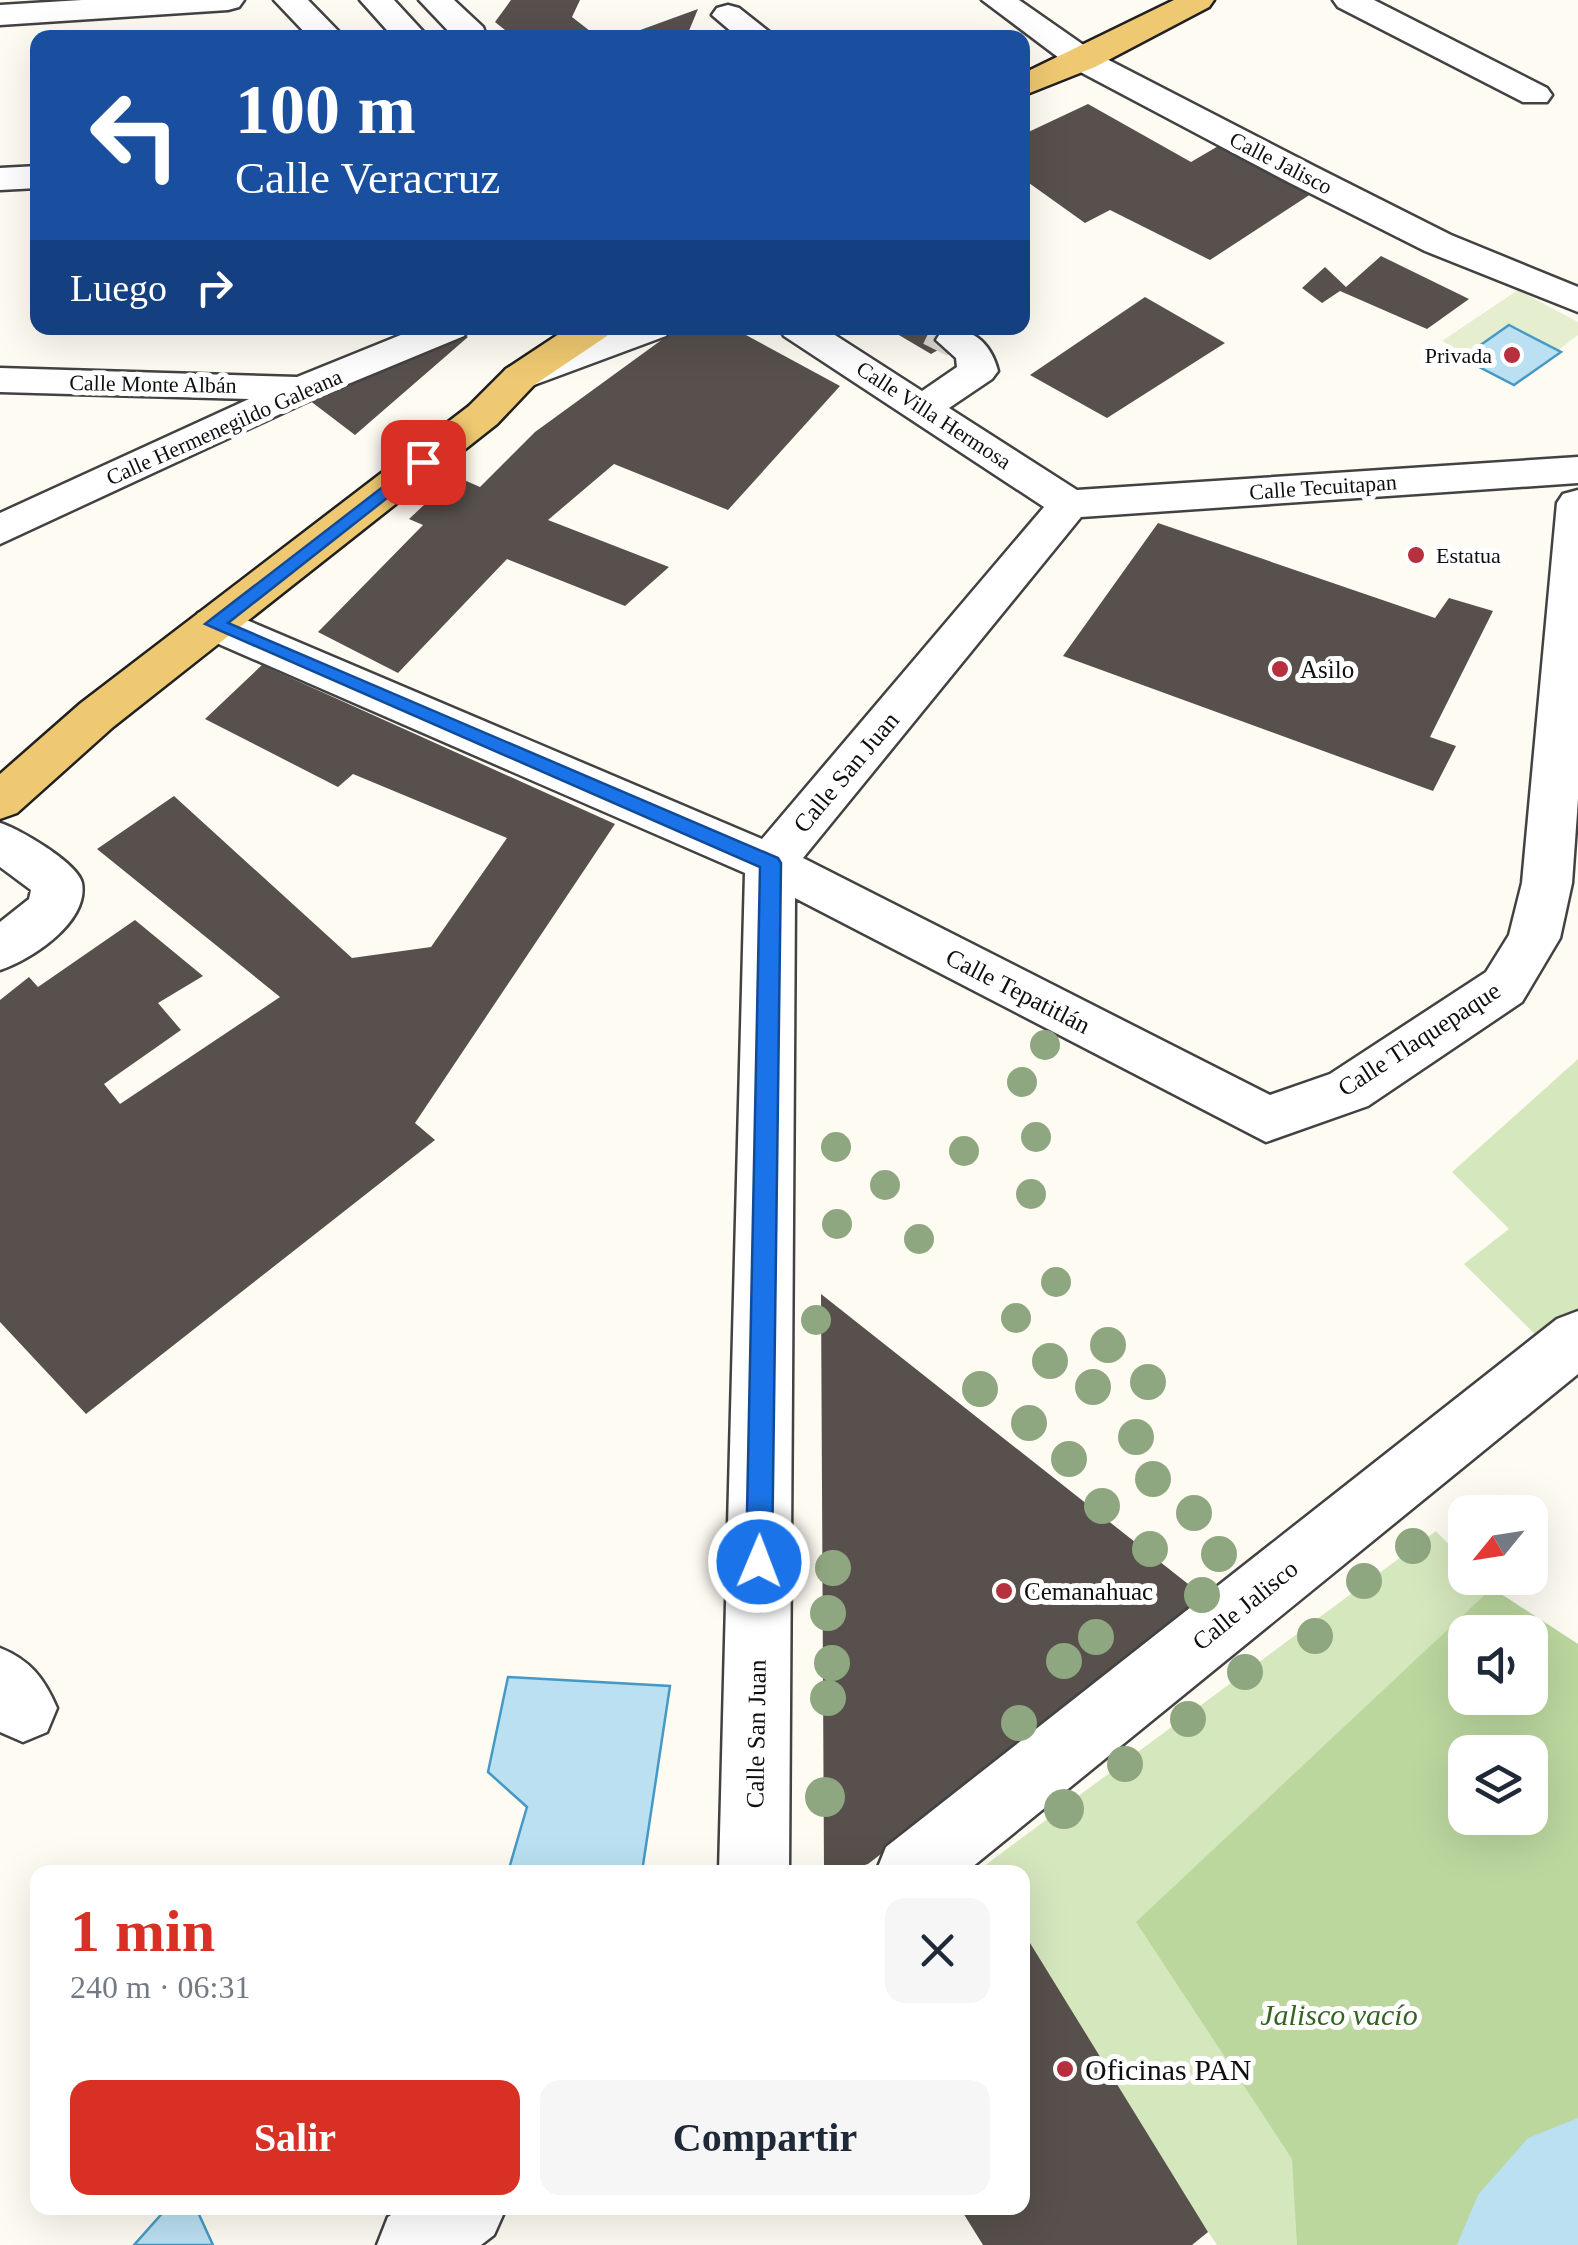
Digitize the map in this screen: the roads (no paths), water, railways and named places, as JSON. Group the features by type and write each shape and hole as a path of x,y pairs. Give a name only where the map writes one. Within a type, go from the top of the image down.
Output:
{"main road":[{"path":"1030,83 1083,60 1198,0"},
{"path":"520,376 541,335"},
{"path":"0,801 97,715 483,415 520,376 582,335"}],"street":[{"path":"0,15 228,0"},
{"path":"290,0 320,30"},
{"path":"376,0 406,30"},
{"path":"435,0 468,30"},
{"name":"Calle Jalisco","path":"998,0 1083,60 1438,243 1578,300"},
{"path":"1349,0 1535,95"},
{"path":"728,15 749,30"},
{"path":"0,179 30,177"},
{"path":"0,200 30,198"},
{"name":"Calle Hermenegildo Galeana","path":"0,530 305,388 433,335"},
{"path":"520,376 633,335"},
{"name":"Calle Villa Hermosa","path":"809,335 1069,504"},
{"path":"923,408 973,346"},
{"name":"Calle Monte Albán","path":"0,380 305,388"},
{"name":"Calle Tecuitapan","path":"1069,504 1578,470"},
{"name":"Calle Tlaquepaque","path":"1266,1119 1348,1090 1489,998 1504,987 1534,938 1547,884 1578,503"},
{"name":"Calle San Juan","path":"754,1865 770,863 1069,504"},
{"name":"Calle Tepatitlán","path":"214,624 770,863 1266,1119"},
{"path":"0,842 57,883 52,908 0,950"},
{"name":"Calle Jalisco","path":"920,1865 1578,1338"},
{"path":"416,2245 457,2215"}],"water":[{"name":"Privada","path":"1509,325 1561,352 1514,385 1462,358"},
{"path":"508,1677 670,1686 643,1865 510,1865 527,1807 488,1772"},
{"path":"161,2215 199,2215 213,2245 134,2245"}],"waterway":[{"path":"1528,2245 1578,2188"}],"tunnel":[{"path":"945,335 955,340"}],"place":[{"name":"Privada","path":"1512,355"},
{"name":"Estatua","path":"1416,555"},
{"name":"Asilo","path":"1280,669"},
{"name":"Cemanahuac","path":"1004,1591"},
{"name":"Oficinas PAN","path":"1065,2069"}],"park label":[{"name":"Jalisco vacío","path":"1339,2014"}]}
